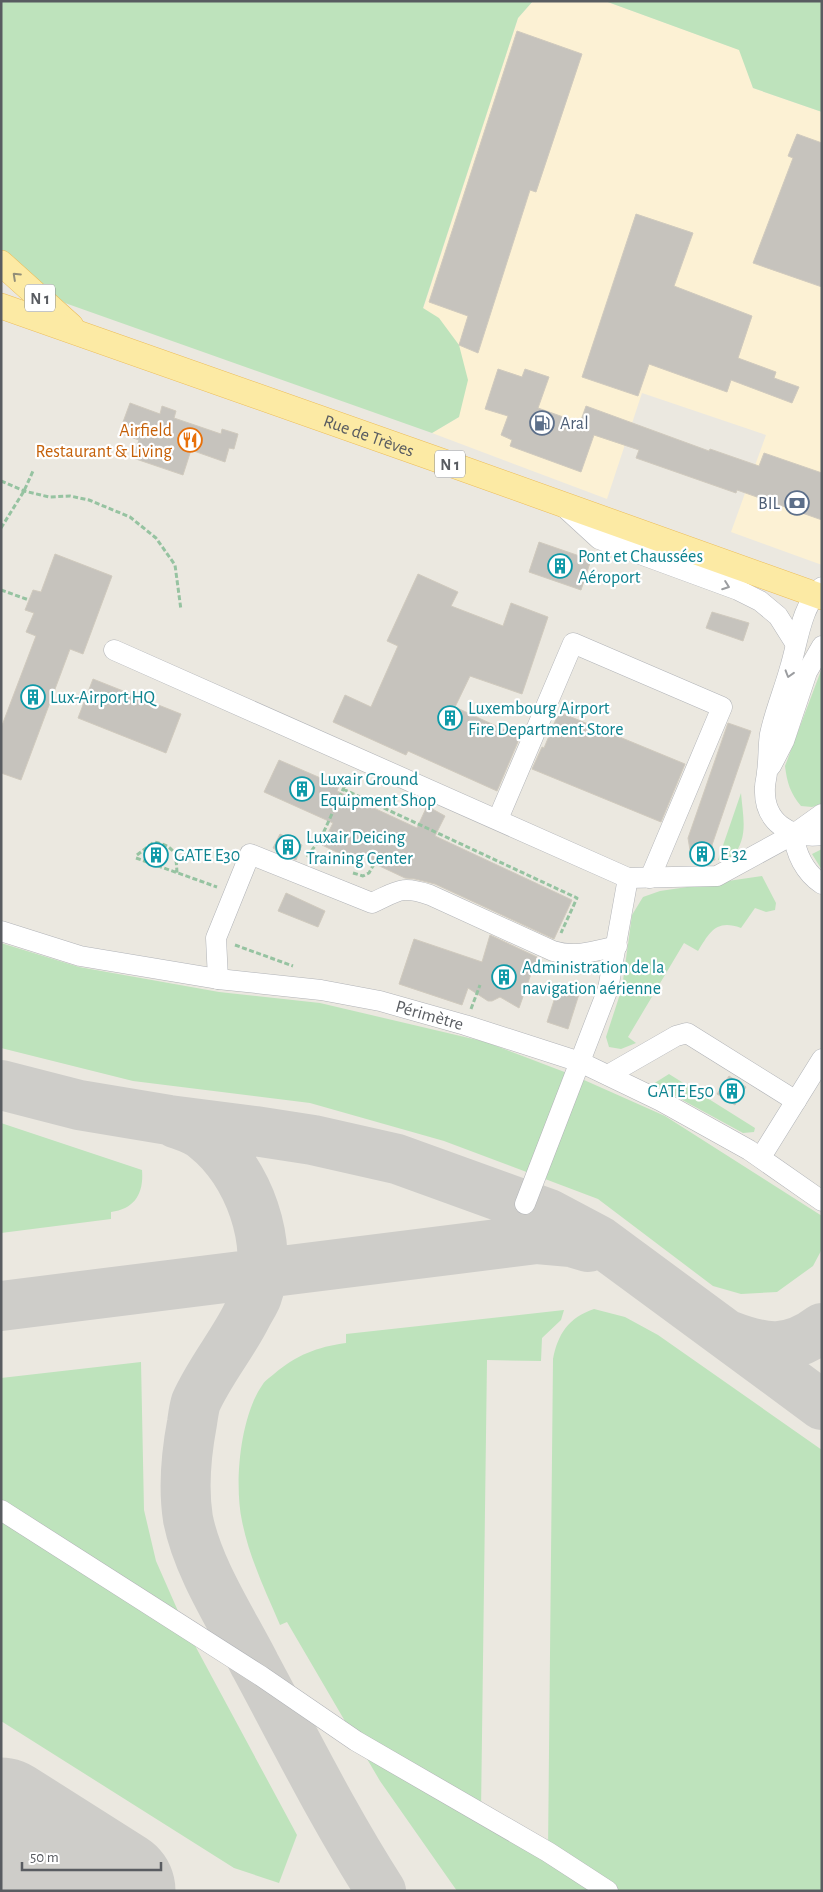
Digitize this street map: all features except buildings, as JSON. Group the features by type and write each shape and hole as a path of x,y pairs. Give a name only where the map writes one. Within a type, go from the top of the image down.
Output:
{"main road":[{"name":"N 1","path":"1,262 78,333"},
{"name":"Rue de Trèves","path":"1,306 819,593"}],"lane":[{"path":"560,503 599,539 738,590 760,601 778,616 795,643"},
{"path":"819,593 795,643 791,666 770,734 764,786 771,816 782,827 794,834 808,837 822,836"},
{"path":"498,819 573,643 722,707 650,878"},
{"path":"767,772 784,741 807,672 822,646"},
{"path":"114,650 628,878 717,876 794,834 822,814"},
{"path":"794,834 794,841 803,865 822,884"},
{"path":"218,979 216,938 250,854 372,903 406,888 414,889 553,951 567,955 581,955 618,946"},
{"path":"525,1204 608,989 618,946 628,878"},
{"name":"Périmètre","path":"1,932 80,956 218,979 321,990 380,1001 580,1062 661,1101 761,1157 822,1201"},
{"path":"608,1075 676,1036 688,1033 796,1101"},
{"path":"761,1157 822,1059"},
{"path":"1,1510 193,1632 356,1741 548,1852 608,1891"}],"path":[{"path":"1,528 24,491 33,471"},
{"path":"1,481 24,491 49,497 70,496 89,500 130,517 156,538 175,564 181,610"},
{"path":"1,590 29,600"},
{"path":"314,847 321,838 357,757"},
{"path":"343,789 577,898 559,936"},
{"path":"178,873 176,857 171,848 164,844 154,842 136,856 178,873 224,890"},
{"path":"345,870 363,876 369,872 374,864"}],"shaded area":[{"path":"533,1 605,1 740,50 753,88 822,112 822,565 731,532 766,435 642,393 607,499 432,433 459,417 423,309 518,18"}],"green space":[{"path":"1,1 533,1 518,18 423,308 439,318 459,345 468,380 459,417 432,433 65,303 1,253"},
{"path":"605,1 822,1 822,112 753,88 739,50"},
{"path":"822,668 822,804 812,807 801,806 794,797 790,787 785,766"},
{"path":"741,793 744,827 741,842 732,858 718,860"},
{"path":"822,849 822,870 812,854"},
{"path":"762,876 776,903 775,910 766,912 755,908 741,928 720,926 710,933 698,951 684,943 628,1037 636,1043 621,1049 609,1047 606,1037 622,988 632,915 643,897 660,891"},
{"path":"1,943 79,967 219,992 320,1003 486,1042 575,1076 665,1116 822,1216 822,1249 813,1266 777,1292 741,1294 713,1286 598,1199 444,1141 310,1103 133,1081 1,1048"},
{"path":"669,1074 755,1128 754,1132 743,1133 653,1084"},
{"path":"1,1123 142,1170 139,1193 132,1203 111,1212 111,1219 1,1233"},
{"path":"594,1309 625,1317 658,1335 822,1450 822,1891 457,1891 380,1781 287,1622 280,1625 258,1574 242,1521 239,1470 244,1432 249,1414 255,1398 268,1379 282,1367 307,1353 346,1343 346,1334 564,1310 561,1320 542,1338 541,1361 487,1360 481,1812 548,1852 553,1359 558,1342 566,1328 577,1317"},
{"path":"141,1362 144,1510 156,1561 185,1627 297,1835 279,1883 234,1868 1,1721 1,1378"}],"taxiway":[{"path":"1,1085 79,1105 169,1120 313,1140 397,1159 549,1214 598,1240 822,1405"},
{"path":"175,1123 203,1135 221,1152 234,1169 254,1210 263,1254 262,1276 256,1298 196,1402 188,1447 185,1483 186,1507 193,1538 199,1557 226,1612 331,1807 381,1891"},
{"path":"1,1306 537,1239 571,1242 588,1247"},
{"path":"728,1335 765,1346 776,1346 798,1342 822,1328"},
{"path":"22,1833 127,1891"}],"runway":[{"path":"1,1820 113,1891"}],"place":[{"name":"Aral","path":"542,423"},
{"name":"Airfield Restaurant & Living","path":"190,440"},
{"name":"BIL","path":"797,503"},
{"name":"Pont et Chaussées Aéroport","path":"560,566"},
{"name":"Lux-Airport HQ","path":"33,697"},
{"name":"Luxembourg Airport Fire Department Store","path":"450,718"},
{"name":"Luxair Ground Equipment Shop","path":"302,789"},
{"name":"Luxair Deicing Training Center","path":"288,847"},
{"name":"E 32","path":"702,854"},
{"name":"GATE E30","path":"156,855"},
{"name":"Administration de la navigation aérienne","path":"504,977"},
{"name":"GATE E50","path":"732,1091"}]}
